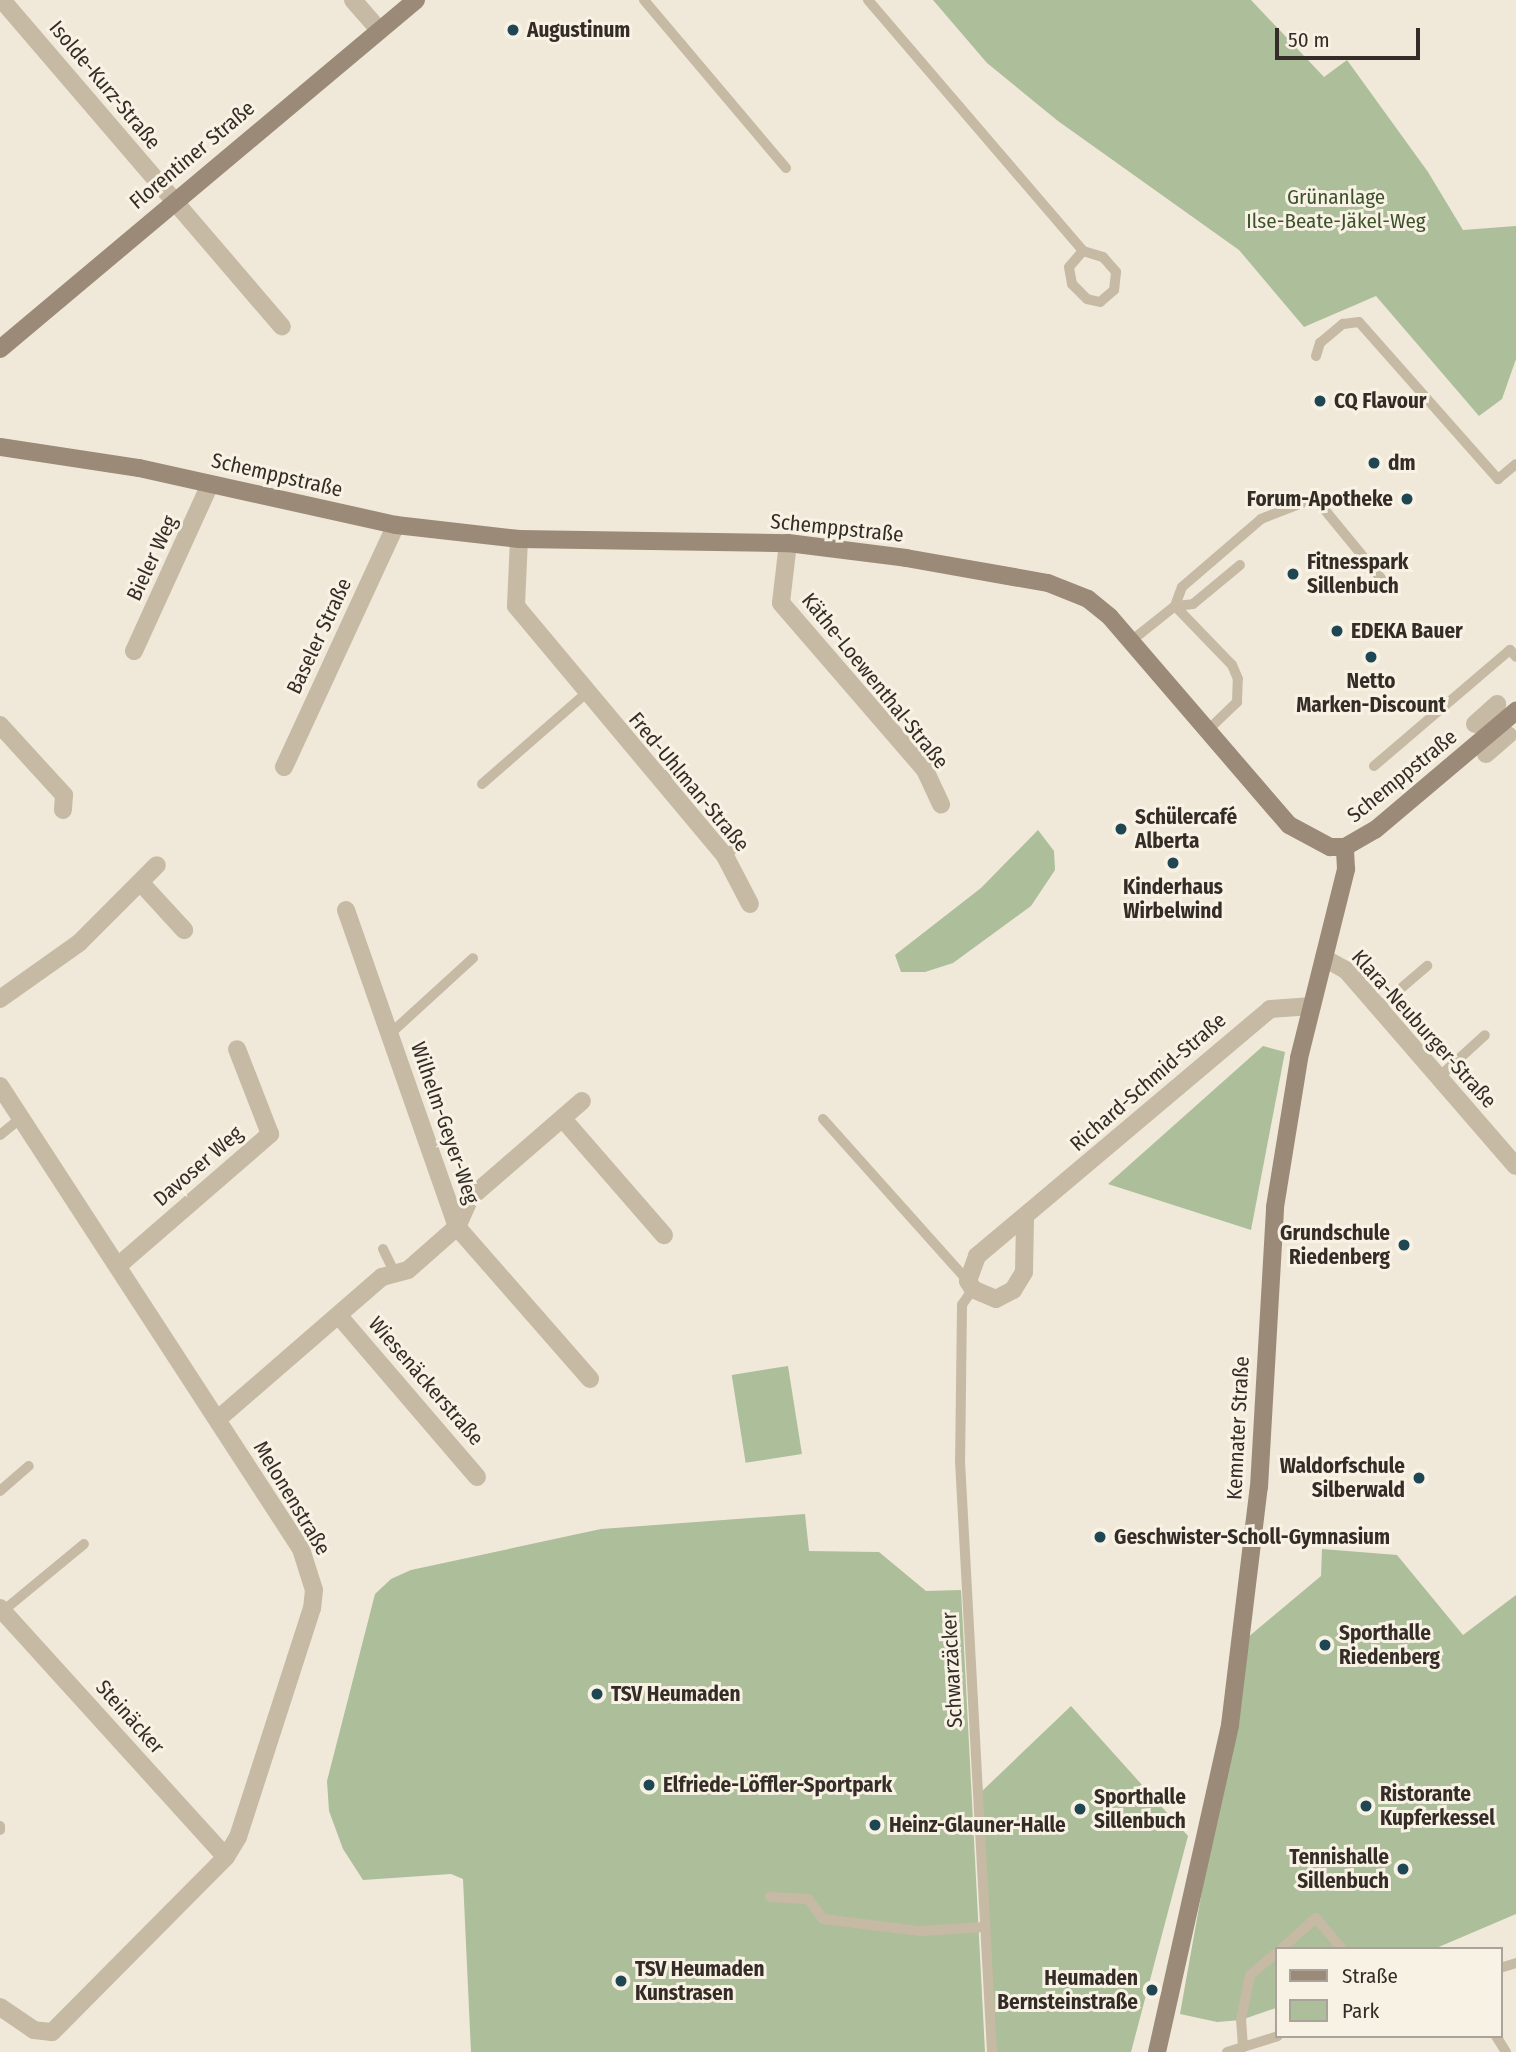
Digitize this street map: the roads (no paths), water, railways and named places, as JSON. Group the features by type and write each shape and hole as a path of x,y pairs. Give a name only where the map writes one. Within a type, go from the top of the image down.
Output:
{"street":[{"name":"Isolde-Kurz-Straße","path":"2,0 282,327"},
{"path":"353,0 378,29"},
{"name":"Florentiner Straße","path":"0,348 173,200 416,0"},
{"name":"Schemppstraße","path":"0,447 139,468 396,525 519,539 788,543 906,558 1048,583 1087,599 1131,641 1289,825 1330,847 1345,848 1375,830 1516,711"},
{"name":"Bieler Weg","path":"134,650 210,484"},
{"name":"Baseler Straße","path":"284,767 396,525"},
{"name":"Fred-Uhlman-Straße","path":"519,539 516,606 585,694 725,856 750,904"},
{"name":"Käthe-Loewenthal-Straße","path":"788,543 781,603 925,770 941,804"},
{"path":"1475,724 1497,704"},
{"path":"0,725 64,795 63,810"},
{"path":"1486,754 1508,735"},
{"name":"Kemnater Straße","path":"1157,2052 1238,1672 1259,1487 1266,1309 1275,1207 1299,1058 1346,869 1345,848"},
{"path":"0,999 79,943 157,865"},
{"path":"141,883 184,930"},
{"name":"Wilhelm-Geyer-Weg","path":"346,910 457,1227"},
{"name":"Klara-Neuburger-Straße","path":"1324,958 1346,970 1516,1166"},
{"name":"Richard-Schmid-Straße","path":"970,1285 977,1256 1025,1220 1270,1009 1312,1006"},
{"name":"Davoser Weg","path":"118,1265 270,1134 237,1049"},
{"name":"Melonenstraße","path":"0,1086 301,1549 314,1590 312,1608 246,1811 226,1857 52,2032 42,2033 0,2007"},
{"name":"Wiesenäckerstraße","path":"218,1419 382,1277 408,1270 457,1227 470,1198 582,1101"},
{"path":"563,1119 664,1235"},
{"path":"970,1285 996,1299 1013,1290 1024,1272 1025,1220"},
{"path":"457,1227 590,1379"},
{"name":"Wiesenäckerstraße","path":"339,1316 477,1477"},
{"name":"Steinäcker","path":"1,1610 226,1857"}],"lane":[{"path":"644,0 786,168"},
{"path":"868,0 1083,251 1103,257 1116,272 1114,290 1100,302 1087,299 1072,284 1069,267 1083,251"},
{"path":"1316,356 1320,343 1343,324 1359,323 1498,479 1516,464"},
{"path":"1131,641 1175,606 1182,587 1261,519 1315,498 1384,582"},
{"path":"1175,606 1193,604 1240,565"},
{"path":"1175,606 1232,665 1238,679 1237,702 1207,731"},
{"path":"1374,766 1510,650 1516,657"},
{"path":"482,784 585,694"},
{"path":"660,782 677,767"},
{"path":"725,856 741,842"},
{"name":"Wilhelm-Geyer-Weg","path":"391,1033 473,958"},
{"path":"1378,1008 1427,966"},
{"path":"1439,1077 1485,1035"},
{"path":"0,1135 21,1118"},
{"path":"823,1119 970,1285"},
{"path":"383,1249 394,1272"},
{"name":"Schwarzäcker","path":"970,1285 962,1305 960,1461 992,2052"},
{"path":"0,1491 29,1465"},
{"path":"1,1610 84,1544"},
{"path":"770,1897 807,1899 823,1919 920,1931 985,1927"},
{"path":"1283,1947 1317,1918 1340,1947"},
{"path":"1243,2047 1241,2020 1250,1975 1274,1955"},
{"path":"1227,2052 1274,2037"}],"place":[{"name":"Augustinum","path":"513,30"},
{"name":"CQ Flavour","path":"1320,401"},
{"name":"dm","path":"1374,463"},
{"name":"Forum-Apotheke","path":"1407,499"},
{"name":"Fitnesspark Sillenbuch","path":"1293,574"},
{"name":"EDEKA Bauer","path":"1337,631"},
{"name":"Netto Marken-Discount","path":"1371,657"},
{"name":"Schülercafé Alberta","path":"1121,829"},
{"name":"Kinderhaus Wirbelwind","path":"1173,863"},
{"name":"Grundschule Riedenberg","path":"1404,1245"},
{"name":"Waldorfschule Silberwald","path":"1419,1478"},
{"name":"Geschwister-Scholl-Gymnasium","path":"1100,1537"},
{"name":"Sporthalle Riedenberg","path":"1325,1645"},
{"name":"TSV Heumaden","path":"597,1694"},
{"name":"Elfriede-Löffler-Sportpark","path":"649,1785"},
{"name":"Ristorante Kupferkessel","path":"1366,1806"},
{"name":"Sporthalle Sillenbuch","path":"1080,1809"},
{"name":"Heinz-Glauner-Halle","path":"875,1825"},
{"name":"Tennishalle Sillenbuch","path":"1403,1869"},
{"name":"TSV Heumaden Kunstrasen","path":"621,1981"},
{"name":"Heumaden Bernsteinstraße","path":"1152,1990"}],"park label":[{"name":"Grünanlage Ilse-Beate-Jäkel-Weg","path":"1336,209"}]}
